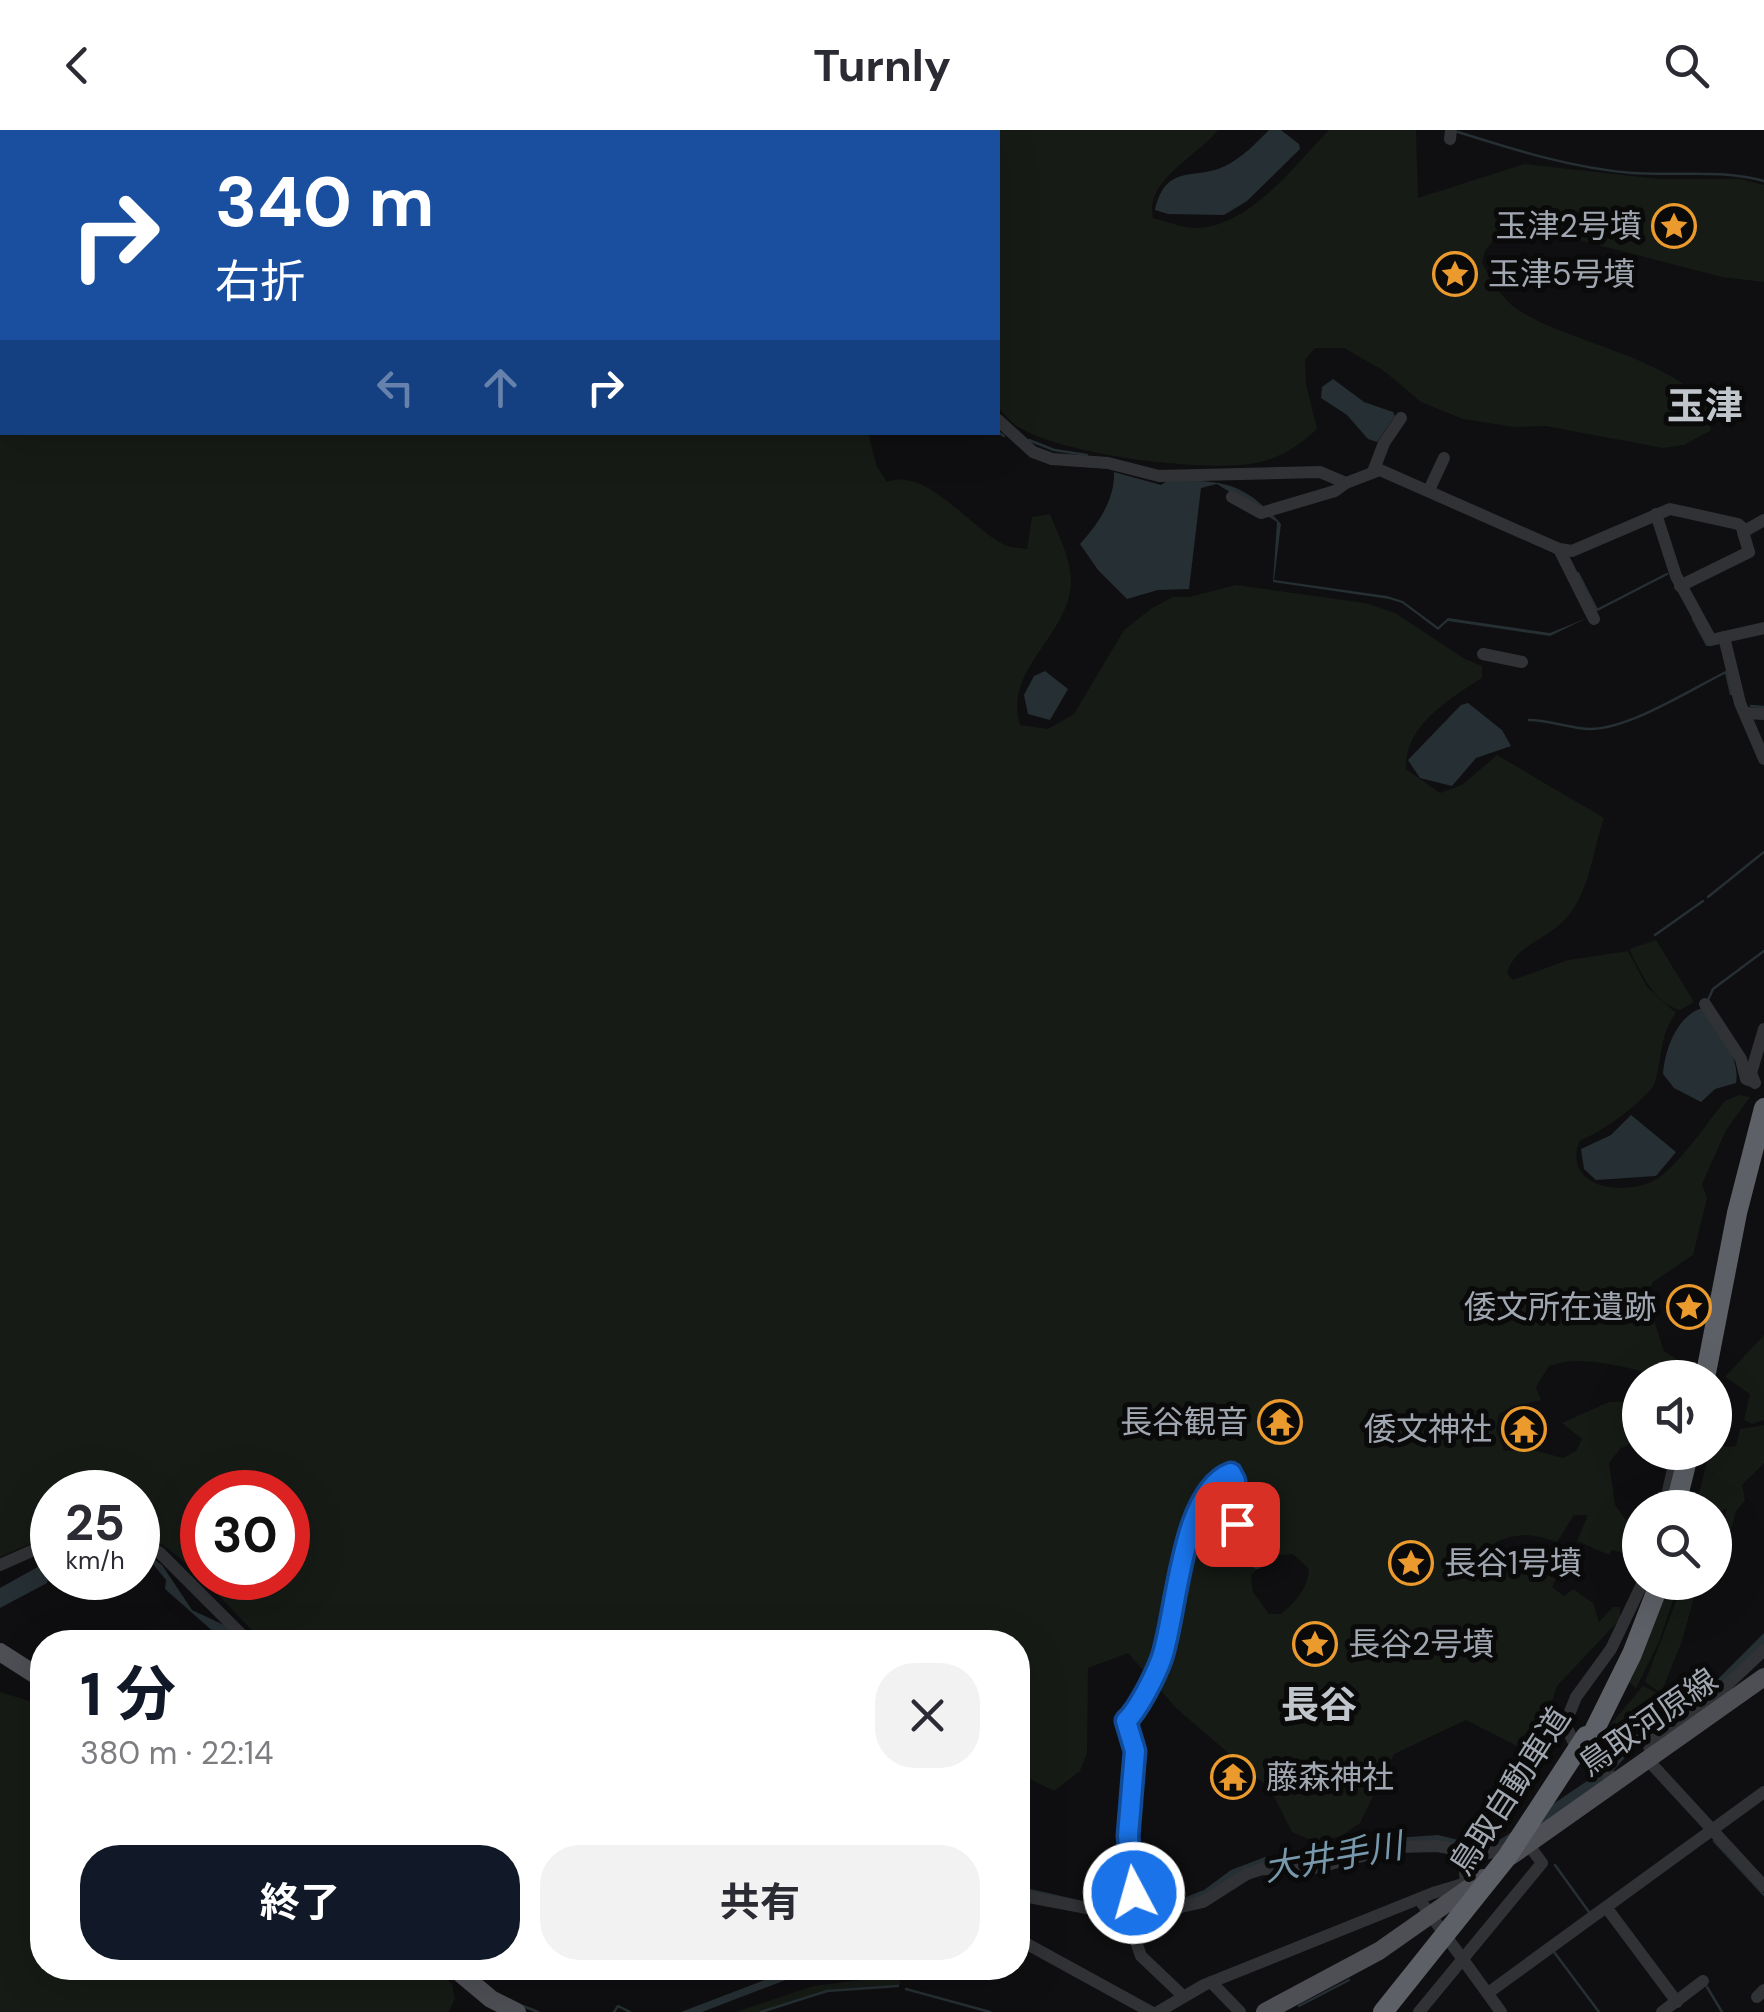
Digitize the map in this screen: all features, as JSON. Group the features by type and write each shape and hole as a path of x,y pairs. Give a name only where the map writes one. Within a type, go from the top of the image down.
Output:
{"highway":[{"path":"1711,1360 1737,1213 1764,1108"},
{"path":"1712,1360 1764,1133"},
{"name":"鳥取自動車道","path":"1387,2012 1512,1860 1553,1802 1632,1654 1650,1600"}],"main road":[{"path":"0,1652 30,1671"},
{"name":"鳥取河原線","path":"1266,2012 1379,1951 1432,1916 1528,1844 1610,1774 1650,1756 1764,1677"},
{"path":"468,1980 491,1999 517,2012"}],"street":[{"path":"1373,472 1371,456 1401,418"},
{"path":"1000,422 1033,452 1052,459 1108,462 1158,476 1320,472 1346,483"},
{"path":"1429,490 1444,458"},
{"path":"1232,497 1261,513 1320,497 1380,470 1572,551 1656,514 1683,510 1707,520 1738,524 1746,530 1749,552 1680,586"},
{"path":"1656,514 1680,586 1711,640 1764,628"},
{"path":"1746,530 1764,520"},
{"path":"1560,549 1594,619"},
{"path":"1724,637 1745,713 1764,759"},
{"path":"1482,654 1522,662"},
{"path":"1745,713 1764,714"},
{"path":"1704,1004 1712,1010 1741,1059 1746,1080 1754,1082 1764,1029"},
{"path":"1182,1995 1142,1956 1136,1942 1128,1836 1135,1751 1124,1718 1134,1713 1161,1661 1188,1541 1207,1497 1226,1474 1231,1473 1235,1481 1238,1544 1252,1563 1257,1563 1260,1559 1252,1522"},
{"path":"0,1565 30,1552"},
{"path":"160,1553 237,1630"},
{"path":"1610,1774 1568,1736 1568,1712 1611,1648 1635,1600"},
{"path":"1764,1650 1725,1686 1646,1742 1650,1756 1764,1886"},
{"path":"1488,1994 1764,1792"},
{"path":"1030,1897 1087,1908 1202,1901 1246,1874 1262,1869 1306,1870 1399,1848 1437,1846 1463,1852 1502,1852 1528,1844 1542,1863 1419,2012"},
{"path":"1030,1945 1155,2012 1211,1982 1419,1898 1475,1880 1463,1852"},
{"path":"1419,1898 1501,2012"},
{"path":"1606,1907 1677,2002"},
{"path":"1211,1982 1240,2012"},
{"path":"1662,2012 1703,1982"}],"shaded area":[{"path":"1000,130 1218,130 1164,181 1152,204 1153,218 1194,228 1218,224 1254,204 1329,130 1416,130 1418,198 1524,164 1659,179 1741,179 1764,185 1764,282 1722,277 1567,237 1502,229 1485,251 1482,263 1514,307 1543,323 1653,367 1699,397 1714,416 1710,431 1684,445 1663,448 1546,426 1514,427 1463,419 1421,402 1384,371 1344,348 1315,348 1305,360 1306,384 1317,429 1268,460 1226,466 1165,463 1068,446 1020,428 1000,409"},
{"path":"0,435 869,435 877,467 887,482 901,479 932,490 1006,545 1027,549 1032,517 1050,514 1069,564 1068,601 1028,669 1017,705 1020,725 1048,729 1074,714 1124,630 1173,597 1236,585 1365,603 1395,613 1482,666 1482,678 1420,727 1407,754 1406,769 1440,793 1462,785 1497,755 1604,818 1576,904 1562,923 1518,955 1507,973 1513,980 1568,960 1628,951 1647,987 1676,1013 1667,1029 1651,1089 1622,1115 1580,1140 1576,1157 1580,1169 1600,1185 1615,1188 1645,1184 1676,1163 1725,1101 1739,1095 1750,1097 1726,1130 1702,1184 1707,1198 1693,1255 1653,1282 1646,1296 1664,1351 1678,1360 1622,1360 1622,1367 1583,1361 1549,1366 1536,1387 1541,1400 1513,1406 1499,1414 1496,1430 1504,1451 1529,1449 1563,1458 1576,1451 1582,1439 1562,1423 1609,1402 1622,1402 1622,1448 1609,1463 1615,1505 1622,1515 1622,1553 1612,1550 1609,1555 1577,1541 1588,1515 1574,1515 1557,1542 1526,1535 1496,1542 1504,1555 1556,1579 1552,1587 1564,1596 1573,1589 1593,1603 1599,1622 1613,1607 1620,1607 1620,1619 1557,1686 1542,1732 1521,1748 1466,1720 1394,1754 1360,1823 1340,1837 1313,1841 1292,1832 1270,1789 1176,1708 1128,1653 1088,1668 1087,1753 1080,1771 1054,1791 1030,1779 1030,1630 252,1630 223,1600 310,1600 310,1470 180,1470 180,1559 160,1543 160,1470 30,1470 30,1544 0,1557","holes":["1293,1554 1309,1569 1296,1599 1281,1614 1269,1614 1253,1592 1251,1575 1274,1556"]},
{"path":"1656,940 1694,1002 1680,1010 1656,995 1631,953 1630,949"},
{"path":"1764,1335 1764,1420 1752,1424 1744,1420 1750,1394 1732,1382 1732,1369"},
{"path":"1764,1425 1764,1463 1742,1485 1745,1500 1736,1511 1732,1526 1732,1490 1700,1490 1705,1470 1732,1470 1732,1446 1736,1446 1740,1429"},
{"path":"1662,1600 1673,1600 1659,1642 1636,1688 1627,1680 1632,1678"},
{"path":"1676,1600 1693,1600 1661,1693 1645,1682"},
{"path":"1643,1686 1659,1694 1655,1701 1608,1747 1594,1744"},
{"path":"0,1692 30,1701 30,1980 448,1980 455,1998 449,2012 0,2012"},
{"path":"862,1980 901,1983 827,1990 760,2012 736,2012 813,1986"}],"water":[{"path":"1269,130 1281,130 1300,149 1247,201 1224,215 1168,214 1155,210 1166,185 1174,179 1225,166"},
{"path":"1333,379 1364,402 1393,412 1395,416 1377,442 1368,439 1347,415 1321,398 1322,387"},
{"path":"1114,472 1161,485 1167,481 1217,483 1255,499 1281,524 1274,580 1387,596 1403,601 1438,627 1448,618 1550,633 1587,618 1550,636 1448,621 1438,630 1402,603 1389,599 1273,582 1277,522 1217,484 1201,488 1189,589 1158,590 1127,599 1098,570 1080,544 1104,510 1112,492"},
{"path":"1045,671 1068,689 1050,720 1028,714 1024,695 1034,676"},
{"path":"1468,703 1502,730 1511,746 1476,758 1452,786 1420,778 1408,760 1461,705"},
{"path":"1702,1008 1726,1044 1737,1073 1736,1083 1715,1089 1701,1102 1674,1088 1663,1074 1666,1054 1679,1026"},
{"path":"1631,1115 1676,1152 1656,1176 1596,1180 1584,1169 1581,1149 1611,1135"},
{"path":"160,1564 180,1592 180,1600 229,1630 211,1630 165,1589 166,1580 160,1573"},
{"path":"30,1571 30,1592 0,1608 0,1588"},
{"name":"大井手川","path":"1764,1633 1764,1646 1709,1696 1636,1745 1605,1780 1517,1842 1491,1851 1441,1843 1297,1869 1271,1870 1209,1897 1174,1904 1107,1905 1030,1895 1030,1889 1087,1902 1181,1899 1204,1890 1231,1870 1265,1857 1297,1862 1395,1838 1438,1835 1475,1844 1501,1839 1605,1769 1629,1740 1713,1684"},
{"path":"765,1980 786,1980 702,2012 681,2012"}],"waterway":[{"path":"1458,132 1588,167 1632,173 1731,175 1764,181"},
{"path":"1000,433 1004,436"},
{"path":"1029,440 1054,450 1087,455"},
{"path":"1578,573 1597,610 1667,574"},
{"path":"1693,619 1707,645"},
{"path":"1529,720 1583,729 1623,723 1726,672 1731,694"},
{"path":"1751,706 1764,707"},
{"path":"1708,897 1764,852"},
{"path":"1655,935 1703,901"},
{"path":"1708,1000 1713,989 1764,951"},
{"path":"1714,1841 1764,1895"},
{"path":"1555,1865 1589,1912"},
{"path":"1554,1952 1599,2012"},
{"path":"1299,2006 1349,1980"},
{"path":"761,2012 827,1991 898,1986"},
{"path":"1707,1987 1722,2012"},
{"path":"906,1989 990,2012"},
{"path":"523,2006 538,2012"},
{"path":"614,2012 618,2006 630,2012"}],"place":[{"name":"玉津2号墳","path":"1674,226"},
{"name":"玉津5号墳","path":"1455,274"},
{"name":"倭文所在遺跡","path":"1689,1307"},
{"name":"長谷観音","path":"1280,1422"},
{"name":"倭文神社","path":"1524,1429"},
{"name":"長谷1号墳","path":"1411,1563"},
{"name":"長谷2号墳","path":"1315,1644"},
{"name":"藤森神社","path":"1233,1777"}],"district":[{"name":"玉津","path":"1705,406"},
{"name":"長谷","path":"1319,1705"}],"route":[{"path":"1134,1893 1128,1836 1135,1751 1126,1721 1161,1661 1176,1581 1196,1520 1218,1480 1231,1473 1235,1481 1237,1524"}]}
